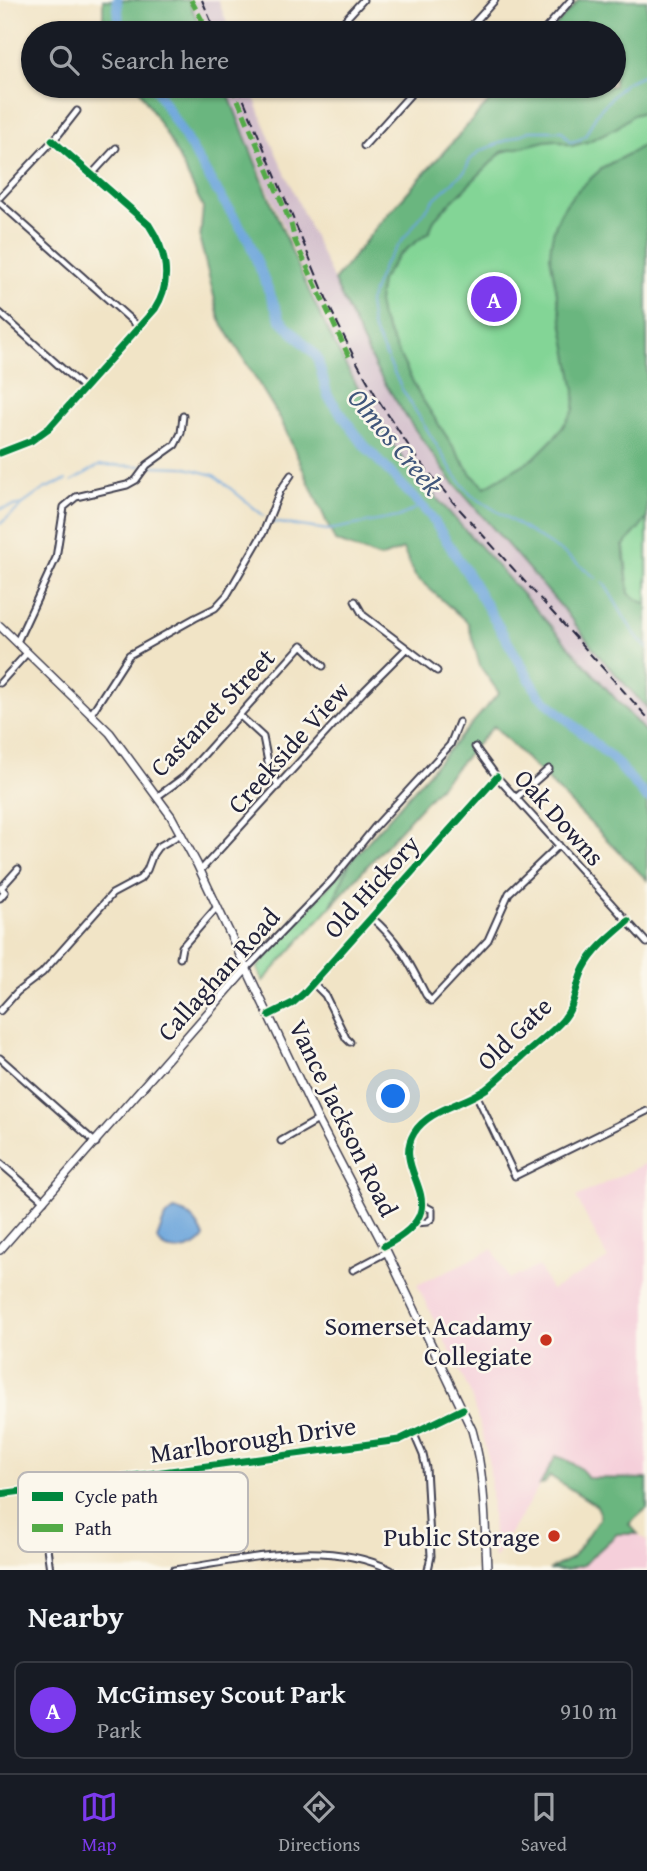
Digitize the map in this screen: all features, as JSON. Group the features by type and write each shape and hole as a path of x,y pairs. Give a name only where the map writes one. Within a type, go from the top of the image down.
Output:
{"main road":[{"name":"Vance Jackson Road","path":"0,626 110,733 158,796 181,834 318,1120 385,1249 472,1430 481,1467 487,1570"},
{"name":"Callaghan Road","path":"0,1250 247,968"}],"street":[{"path":"344,21 363,0"},
{"path":"476,21 495,0"},
{"path":"553,21 571,0"},
{"path":"364,145 407,98"},
{"path":"0,197 77,111"},
{"path":"0,453 38,437 155,309 165,290 166,269 157,239 143,219 52,139"},
{"path":"92,174 116,148"},
{"path":"0,203 139,327"},
{"path":"0,313 84,388"},
{"path":"17,642 56,558 64,507 76,497 127,485 136,480 147,465 175,444 181,433 183,416"},
{"path":"91,714 129,655 222,603 260,539 280,491 291,475"},
{"path":"355,601 363,615 437,671"},
{"name":"Castanet Street","path":"158,796 184,777 302,645 323,666"},
{"name":"Creekside View","path":"200,871 405,649"},
{"path":"0,683 27,653"},
{"path":"239,715 263,737 268,762 278,786"},
{"name":"Callaghan Road","path":"247,968 332,880 373,828 450,746 459,722"},
{"name":"Oak Downs","path":"475,747 496,777 647,943"},
{"path":"517,797 549,769"},
{"name":"Old Hickory","path":"269,1015 293,1003 313,983 496,777"},
{"path":"0,1011 17,992 42,973 112,894 144,874 158,846 181,834"},
{"path":"371,917 397,941 431,1001 488,940 509,893 559,845"},
{"path":"0,898 2,889 18,869"},
{"path":"180,958 182,947 217,907"},
{"name":"Old Gate","path":"409,1144 426,1120 486,1088 562,1021 573,1003 581,974 589,960 628,921"},
{"path":"313,983 325,995 350,1042"},
{"path":"0,1058 96,1143"},
{"path":"476,1094 515,1176 647,1111"},
{"path":"281,1141 318,1120"},
{"path":"353,1270 401,1237 415,1223 421,1204 419,1184 409,1160 409,1144 400,1142"},
{"path":"0,1163 44,1202"},
{"path":"415,1223 427,1222 432,1218 432,1210 421,1204"},
{"name":"Marlborough Drive","path":"164,1472 399,1440 463,1409"},
{"path":"414,1434 424,1455 426,1468 431,1556 428,1570"},
{"name":"Marlborough Drive","path":"0,1494 18,1492"},
{"path":"48,1552 50,1570"},
{"path":"174,1570 320,1552 363,1559 391,1570"}],"shaded area":[{"path":"188,0 218,0 226,21 198,21"},
{"path":"230,98 254,98 271,142 334,281 376,369 407,418 451,480 565,611 600,657 647,708 647,734 408,466 388,440 348,373 326,328"},
{"name":"Somerset Acadamy Collegiate","path":"647,1163 647,1481 571,1483 548,1472 494,1559 490,1469 482,1432 469,1390 417,1285 493,1249 509,1279 539,1266 551,1290 608,1259 576,1197"},
{"path":"617,1534 638,1534 647,1541 647,1570 566,1570 583,1565"}],"green space":[{"path":"103,0 188,0 198,21 103,21"},
{"path":"579,0 647,0 647,605 629,594 624,547 451,480 376,369 334,281 380,223 492,98 626,98 626,21 560,21"},
{"path":"579,0 647,0 647,111 633,115 618,127 587,142 572,146 555,140 545,141 502,152 435,218 429,232 398,256 381,281 378,302 381,318 419,394 471,474 485,487 534,458 557,435 574,410 575,391 550,256 556,223 572,197 598,171 647,142 647,519 623,546 629,594 647,605 647,708 600,657 565,611 451,480 376,369 334,281 380,223 492,98 626,98 626,21 560,21"},
{"path":"144,98 230,98 305,282 327,330 378,422 408,466 647,734 647,880 494,726 331,906 350,862 499,693 480,666 468,623 415,576 403,549 380,558 335,541 281,420 220,320 200,241 203,207 172,144"},
{"path":"350,862 331,906 263,981 257,968"},
{"path":"556,1456 574,1464 588,1478 647,1479 647,1508 629,1524 638,1534 617,1534 583,1565 566,1570 549,1570 572,1558 599,1519 599,1511 597,1506 550,1476 540,1485"}],"water":[{"path":"174,1210 189,1216 204,1237 188,1249 173,1250 157,1239 165,1217"}],"waterway":[{"name":"Olmos Creek","path":"117,0 119,21"},
{"path":"626,83 647,73"},
{"name":"Olmos Creek","path":"161,98 248,239 280,319 317,357 328,396 364,445 430,515 539,695 615,761 647,798"},
{"path":"596,578 565,554 471,495 455,475 402,389 372,327 369,302 384,264 435,198 465,171 470,160 480,151 530,131 562,131 570,142 579,140 585,136 597,113 611,98"},
{"path":"72,481 100,465 141,466"},
{"path":"151,466 183,467 214,475 264,516"},
{"path":"0,509 23,504 44,489 66,480"},
{"path":"0,524 23,505"},
{"path":"272,522 328,530 398,517 421,506"},
{"path":"603,582 629,625 647,648"}],"railway":[{"path":"202,0 211,21"},
{"path":"243,98 332,312 379,401 414,454 453,502 647,717"}],"marked path":[{"path":"191,0 202,21"},
{"path":"237,98 291,224 295,241 350,359"}],"cycle path":[{"path":"0,453 31,441 49,428 155,309 164,288 163,256 149,225 52,140"},
{"path":"269,1015 293,1003 304,993 497,777"},
{"path":"384,1246 407,1231 418,1217 422,1203 410,1162 409,1148 420,1125 437,1113 486,1089 557,1026 570,1009 588,961 628,921"},
{"path":"163,1472 399,1440 463,1409"},
{"path":"0,1494 18,1492"}],"place":[{"name":"McGimsey Scout Park","path":"494,299"},
{"name":"Somerset Acadamy Collegiate","path":"546,1340"},
{"name":"Public Storage","path":"554,1536"}]}
